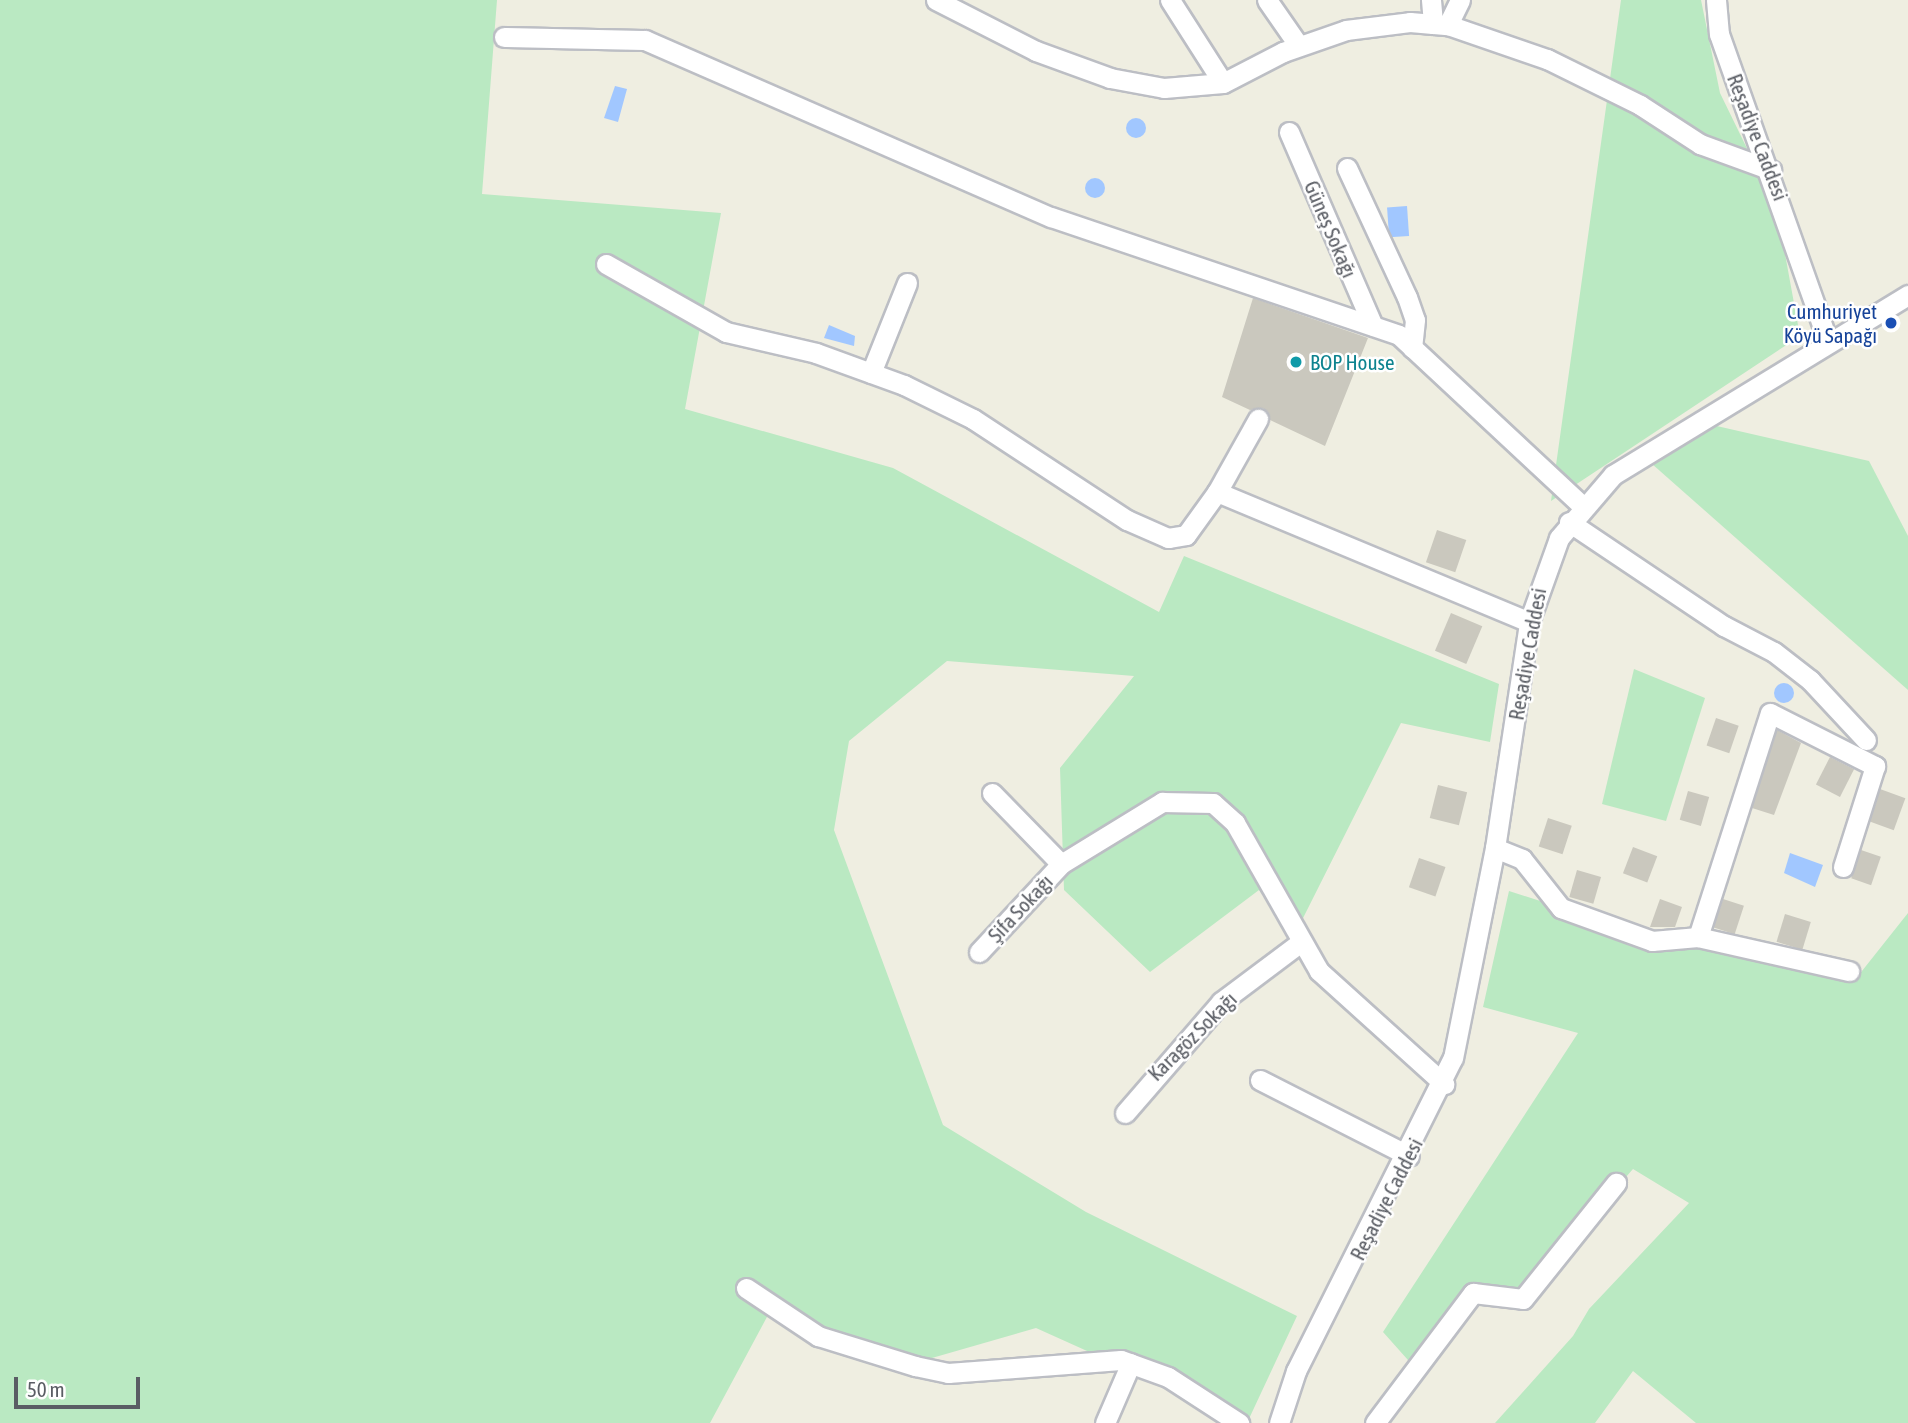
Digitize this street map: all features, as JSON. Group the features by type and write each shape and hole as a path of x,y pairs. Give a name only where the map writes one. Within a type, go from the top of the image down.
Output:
{"street":[{"path":"936,0 1036,51 1110,78 1164,88 1223,83 1299,46 1346,30 1441,24 1547,59 1640,105 1700,144 1771,170"},
{"path":"1170,0 1223,83"},
{"path":"1267,0 1299,46"},
{"path":"1431,0 1441,24"},
{"path":"1441,24 1460,0"},
{"name":"Reşadiye Caddesi","path":"1279,1423 1296,1371 1444,1084 1461,1029 1495,848 1529,622 1545,565 1581,505 1613,475 1827,339 1771,170 1719,34 1716,0"},
{"path":"504,37 645,40 1051,216 1373,326 1412,348 1581,505"},
{"name":"Güneş Sokağı","path":"1289,132 1373,326"},
{"name":"Güneş Sokağı","path":"1347,168 1407,297 1415,320 1412,348"},
{"path":"606,264 726,332 871,373 973,419 1127,520 1172,539 1186,535 1217,492 1258,419"},
{"path":"871,373 907,283"},
{"path":"1827,339 1908,295"},
{"path":"1217,492 1529,622"},
{"path":"1569,522 1724,626 1774,652 1810,680 1866,740"},
{"path":"1698,937 1770,713 1875,766 1843,867"},
{"path":"992,793 1061,864"},
{"name":"Şifa Sokağı","path":"979,952 1019,902 1061,864 1162,802 1213,803 1235,823 1319,971 1371,1025 1444,1084"},
{"path":"1495,848 1522,859 1561,908 1653,942 1698,937 1849,971"},
{"name":"Karagöz Sokağı","path":"1125,1113 1221,1002 1301,942"},
{"path":"1260,1080 1409,1156"},
{"path":"1375,1423 1473,1293 1523,1299 1616,1183"},
{"path":"746,1288 818,1336 948,1373 1061,1361 1130,1363 1168,1377 1240,1423"},
{"path":"1105,1423 1130,1363"}],"green space":[{"path":"0,0 497,0 482,194 721,213 685,409 893,468 1159,612 1184,556 1499,684 1490,742 1401,723 1294,936 1259,890 1150,972 1064,890 1060,768 1134,676 947,661 849,741 834,830 943,1125 1086,1212 1297,1316 1247,1423 1036,1328 918,1362 768,1315 710,1423 0,1423"},
{"path":"1621,0 1701,0 1720,93 1777,210 1800,336 1551,501"},
{"path":"1708,424 1869,461 1908,536 1908,690 1643,456"},
{"path":"1634,669 1705,698 1666,821 1602,804"},
{"path":"1509,891 1680,946 1858,976 1908,913 1908,1423 1696,1423 1633,1371 1595,1423 1495,1423 1573,1336 1589,1309 1689,1203 1633,1169 1526,1291 1487,1284 1424,1378 1383,1332 1578,1033 1483,1007"}],"water":[{"path":"615,86 627,89 618,122 604,118"},
{"path":"1132,118 1140,118 1146,128 1140,138 1132,138 1126,132 1126,124"},
{"path":"1095,178 1102,181 1105,188 1102,195 1095,198 1088,195 1085,188 1088,181"},
{"path":"1407,206 1409,236 1389,237 1387,207"},
{"path":"829,325 855,336 854,346 824,338"},
{"path":"1784,683 1791,686 1794,693 1791,700 1784,703 1777,700 1774,693 1777,686"},
{"path":"1790,853 1823,865 1815,887 1784,873"}],"building":[{"name":"BOP House","path":"1253,298 1368,338 1325,446 1270,420 1263,408 1250,410 1222,397"},
{"path":"1437,530 1466,540 1455,572 1426,562"},
{"path":"1451,613 1482,626 1466,664 1435,651"},
{"path":"1716,718 1739,726 1729,753 1707,745"},
{"path":"1777,730 1801,743 1774,815 1752,808"},
{"path":"1830,757 1854,769 1840,797 1816,785"},
{"path":"1438,785 1467,792 1459,825 1430,818"},
{"path":"1880,789 1905,798 1894,830 1868,821"},
{"path":"1688,791 1709,797 1701,826 1680,820"},
{"path":"1548,818 1572,826 1563,854 1539,847"},
{"path":"1633,847 1657,856 1647,882 1623,873"},
{"path":"1861,850 1881,857 1871,885 1851,878"},
{"path":"1419,858 1445,867 1435,896 1409,887"},
{"path":"1577,870 1601,877 1593,904 1569,897"},
{"path":"1660,899 1682,907 1675,927 1650,927"},
{"path":"1723,899 1744,906 1735,934 1714,928"},
{"path":"1785,914 1811,922 1802,950 1777,942"}],"place":[{"name":"Cumhuriyet Köyü Sapağı","path":"1891,323"},
{"name":"BOP House","path":"1296,362"}]}
